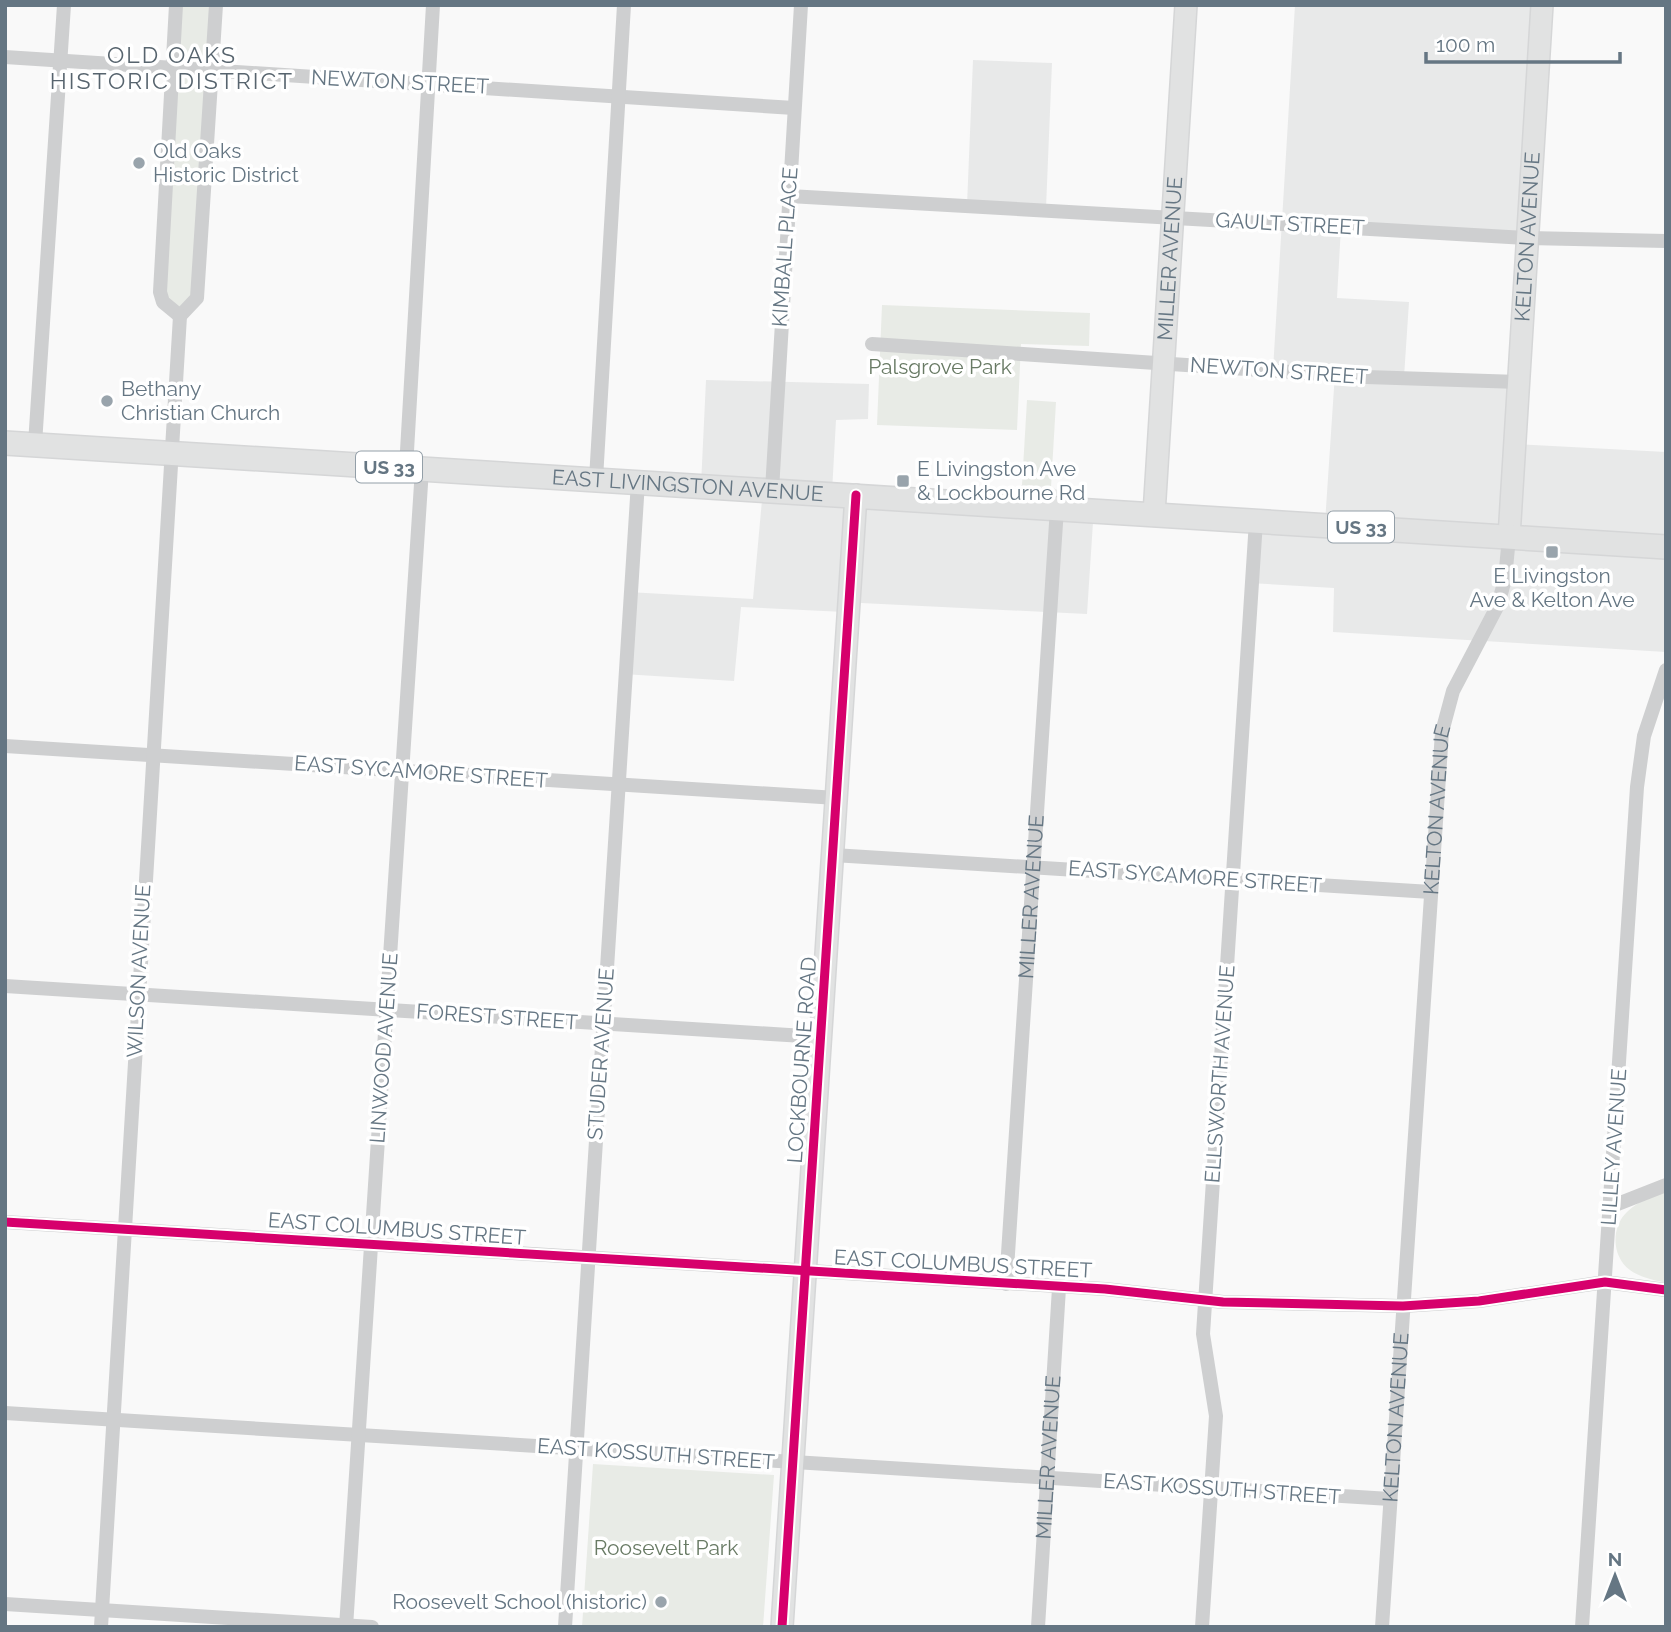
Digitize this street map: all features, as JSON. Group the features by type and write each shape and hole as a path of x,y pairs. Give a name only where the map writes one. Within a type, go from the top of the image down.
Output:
{"main road":[{"name":"MILLER AVENUE","path":"1154,514 1186,5"},
{"name":"KELTON AVENUE","path":"1508,537 1542,5"},
{"name":"EAST LIVINGSTON AVENUE","path":"5,443 1666,547"},
{"name":"LOCKBOURNE ROAD","path":"782,1627 856,495"}],"street":[{"path":"35,444 64,5"},
{"path":"176,5 160,292 163,302 180,316"},
{"name":"WILSON AVENUE","path":"100,1627 151,756 180,316 197,298 216,5"},
{"name":"LINWOOD AVENUE","path":"346,1626 402,771 433,5"},
{"path":"596,479 624,5"},
{"name":"KIMBALL PLACE","path":"772,490 801,5"},
{"name":"NEWTON STREET","path":"5,57 794,108"},
{"name":"GAULT STREET","path":"789,196 1528,237 1666,241"},
{"name":"NEWTON STREET","path":"872,344 1366,377 1519,382"},
{"name":"STUDER AVENUE","path":"565,1627 638,482"},
{"name":"MILLER AVENUE","path":"1006,1284 1057,508"},
{"name":"ELLSWORTH AVENUE","path":"1202,1627 1216,1416 1204,1345 1205,1300 1256,521"},
{"name":"KELTON AVENUE","path":"1382,1627 1442,732 1453,691 1498,606 1507,568 1508,537"},
{"name":"LILLEY AVENUE","path":"1582,1627 1638,776 1652,706 1666,670"},
{"name":"EAST SYCAMORE STREET","path":"5,747 836,798"},
{"name":"EAST SYCAMORE STREET","path":"833,855 1431,892"},
{"name":"FOREST STREET","path":"5,986 820,1037"},
{"path":"1610,1207 1666,1185"},
{"name":"EAST COLUMBUS STREET","path":"5,1222 1175,1294 1205,1300 1404,1306 1479,1301 1605,1282 1666,1290"},
{"name":"MILLER AVENUE","path":"1038,1627 1059,1288"},
{"name":"EAST KOSSUTH STREET","path":"5,1413 1391,1500"},
{"path":"5,1604 372,1627"}],"shaded area":[{"path":"1295,5 1540,5 1528,240 1341,227 1337,298 1409,302 1404,377 1517,384 1513,444 1666,452 1666,652 1333,632 1334,588 1249,583 1254,519 1325,523 1335,373 1273,370"},
{"path":"973,60 1052,63 1046,208 967,205"},
{"path":"706,380 869,384 868,419 836,420 832,492 1006,501 1022,485 1051,487 1094,507 1087,614 861,603 844,612 741,607 734,681 623,674 628,592 753,599 763,489 701,485"}],"green space":[{"path":"178,5 213,5 195,300 180,315 162,292"},
{"name":"Palsgrove Park","path":"882,305 1090,313 1089,346 1021,344 1017,430 877,425"},
{"path":"1027,400 1056,402 1051,487 1022,485"},
{"path":"1666,1188 1666,1283 1642,1276 1624,1264 1619,1257 1616,1233 1622,1217 1628,1211"},
{"name":"Roosevelt Park","path":"593,1464 774,1475 763,1627 582,1627"}],"cycle path":[{"path":"782,1627 856,495"},
{"path":"5,1222 1105,1289 1223,1302 1403,1306 1479,1301 1605,1282 1666,1290"}],"place":[{"name":"Old Oaks Historic District","path":"139,163"},
{"name":"Bethany Christian Church","path":"107,401"},
{"name":"E Livingston Ave & Lockbourne Rd","path":"903,481"},
{"name":"E Livingston Ave & Kelton Ave","path":"1552,552"},
{"name":"Roosevelt School (historic)","path":"661,1602"}],"district":[{"name":"OLD OAKS HISTORIC DISTRICT","path":"172,68"}]}
